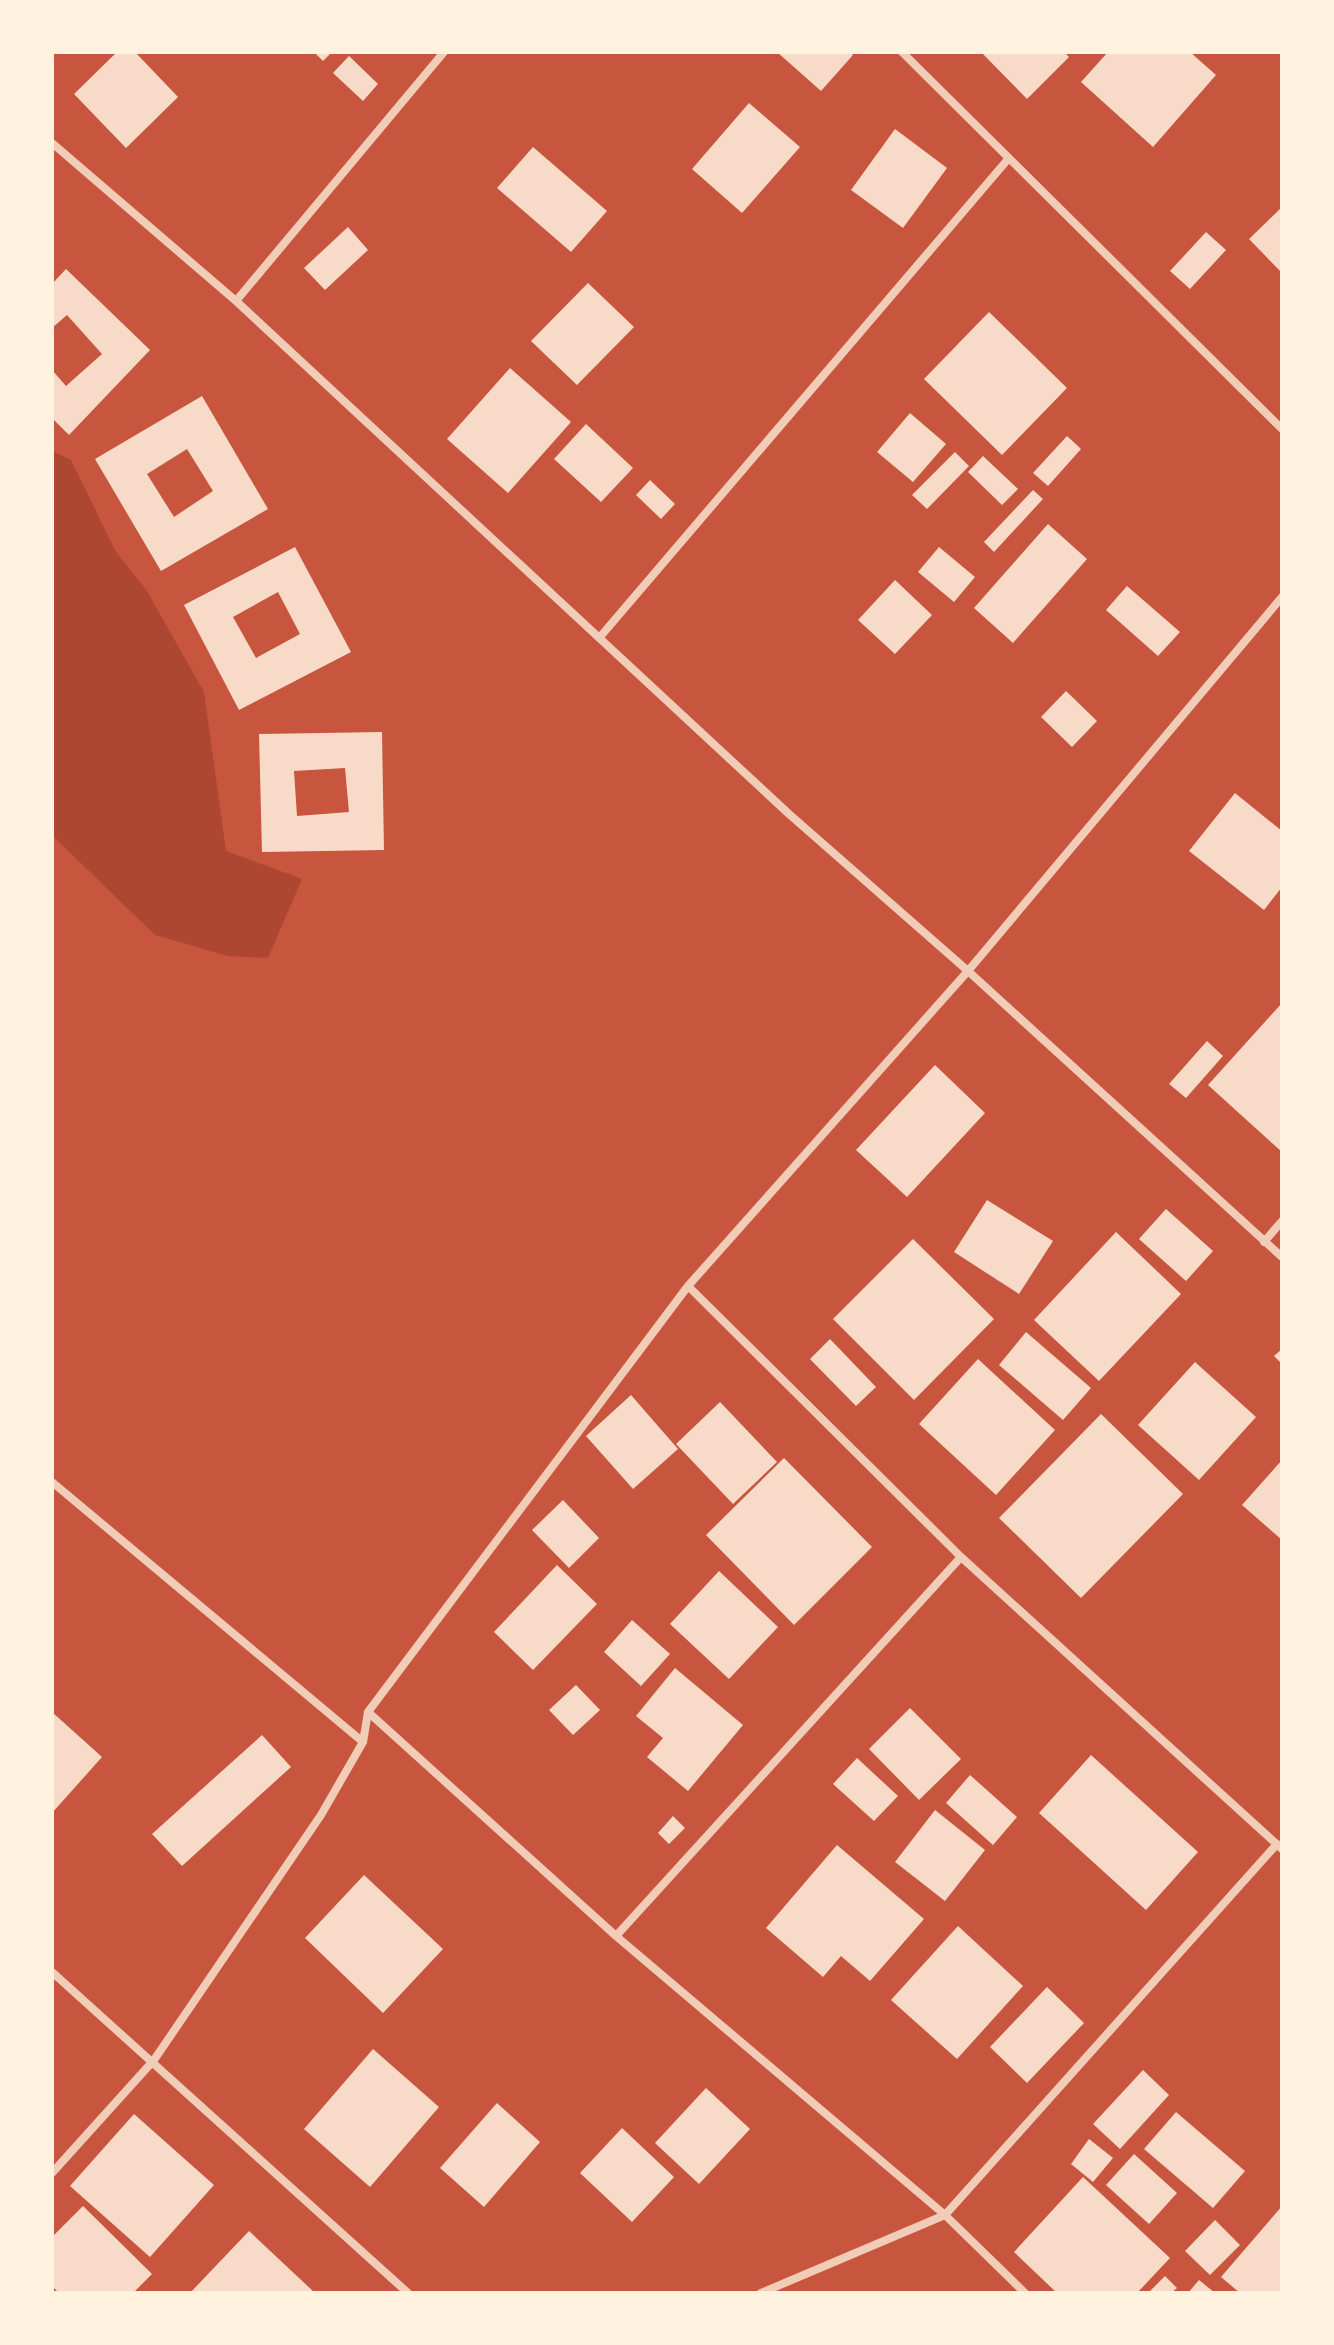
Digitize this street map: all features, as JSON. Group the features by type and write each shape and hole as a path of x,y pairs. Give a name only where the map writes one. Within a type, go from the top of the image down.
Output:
{"street":[{"path":"236,301 444,52"},
{"path":"902,52 1282,429"},
{"path":"52,143 236,301 789,814 968,971 1282,1257"},
{"path":"600,637 1009,158"},
{"path":"52,2173 154,2060 321,1815 363,1742 368,1712 688,1286 968,971 1282,597"},
{"path":"1264,1242 1282,1221"},
{"path":"688,1286 961,1557 1279,1847 945,2215 761,2293"},
{"path":"52,1482 363,1742"},
{"path":"616,1936 961,1557"},
{"path":"368,1712 616,1936 945,2215 1025,2293"},
{"path":"52,1972 154,2060 408,2293"}],"shaded area":[{"path":"52,451 71,460 116,552 147,591 204,692 226,851 302,879 268,958 228,956 155,935 52,835"}],"building":[{"path":"117,52 135,52 178,97 126,148 74,94"},
{"path":"314,52 332,52 323,61"},
{"path":"777,52 849,52 853,55 821,91"},
{"path":"981,52 1064,52 1069,57 1027,99"},
{"path":"1108,52 1190,52 1216,75 1153,147 1081,82"},
{"path":"349,56 378,84 363,101 333,73"},
{"path":"749,103 800,147 742,213 692,169"},
{"path":"895,129 947,168 903,228 851,190"},
{"path":"533,147 607,211 571,252 497,188"},
{"path":"1282,207 1282,273 1249,239"},
{"path":"348,227 368,250 325,290 304,268"},
{"path":"1206,232 1226,250 1190,289 1170,271"},
{"path":"66,269 150,350 69,435 52,418 52,370 66,386 102,354 67,315 52,328 52,284"},
{"path":"588,283 634,327 577,385 531,341"},
{"path":"989,312 1067,388 1002,455 924,379"},
{"path":"510,368 571,422 508,493 447,439"},
{"path":"202,396 268,509 161,571 95,459","holes":["187,449 213,491 174,517 147,474"]},
{"path":"910,413 946,444 913,482 877,452"},
{"path":"586,424 633,468 601,502 554,459"},
{"path":"1067,436 1081,449 1048,486 1033,473"},
{"path":"955,452 969,466 927,509 912,495"},
{"path":"983,456 1018,489 1002,505 968,472"},
{"path":"650,480 675,504 661,519 636,495"},
{"path":"1033,490 1043,499 994,552 984,542"},
{"path":"1048,524 1087,559 1013,643 974,608"},
{"path":"295,547 351,652 239,710 184,605","holes":["278,592 300,634 256,658 233,617"]},
{"path":"939,547 975,577 954,602 918,572"},
{"path":"895,580 932,615 895,654 858,620"},
{"path":"1127,586 1180,632 1158,656 1106,610"},
{"path":"1066,691 1097,721 1072,747 1041,717"},
{"path":"382,732 384,850 262,852 259,734","holes":["345,768 349,812 297,816 294,771"]},
{"path":"1235,793 1282,831 1282,887 1264,910 1189,851"},
{"path":"1282,1003 1282,1152 1208,1085"},
{"path":"1207,1041 1223,1056 1186,1098 1169,1084"},
{"path":"935,1065 985,1113 907,1197 856,1150"},
{"path":"987,1200 1053,1241 1019,1294 954,1252"},
{"path":"1166,1209 1213,1251 1186,1281 1139,1239"},
{"path":"1116,1232 1181,1294 1099,1381 1034,1320"},
{"path":"913,1239 994,1319 914,1400 833,1319"},
{"path":"1026,1332 1091,1388 1063,1420 999,1365"},
{"path":"830,1339 876,1387 856,1406 810,1359"},
{"path":"1282,1349 1282,1364 1274,1356"},
{"path":"978,1359 1055,1430 996,1495 919,1424"},
{"path":"1195,1362 1256,1417 1199,1480 1138,1425"},
{"path":"631,1395 678,1449 633,1489 586,1436"},
{"path":"720,1402 777,1462 733,1504 676,1444"},
{"path":"1101,1414 1183,1494 1081,1598 999,1518"},
{"path":"784,1458 872,1547 794,1625 706,1535"},
{"path":"1282,1460 1282,1540 1242,1505"},
{"path":"563,1500 599,1538 569,1568 532,1530"},
{"path":"557,1565 597,1604 533,1670 494,1632"},
{"path":"719,1571 778,1627 729,1679 670,1624"},
{"path":"632,1620 670,1654 641,1686 604,1652"},
{"path":"675,1668 743,1725 688,1791 647,1757 663,1738 636,1716"},
{"path":"576,1685 600,1710 573,1735 549,1710"},
{"path":"910,1708 961,1759 919,1800 869,1749"},
{"path":"52,1712 102,1757 52,1813"},
{"path":"262,1735 291,1767 182,1866 152,1834"},
{"path":"1091,1755 1198,1852 1146,1910 1039,1813"},
{"path":"857,1758 898,1796 874,1821 833,1784"},
{"path":"970,1775 1017,1817 993,1845 946,1803"},
{"path":"935,1810 985,1850 945,1901 895,1862"},
{"path":"673,1816 685,1828 669,1844 658,1833"},
{"path":"837,1845 924,1919 870,1981 841,1956 823,1977 766,1928"},
{"path":"364,1875 443,1949 383,2013 305,1938"},
{"path":"958,1926 1023,1986 957,2059 891,2000"},
{"path":"1047,1987 1084,2023 1027,2083 990,2047"},
{"path":"373,2049 439,2107 370,2187 304,2129"},
{"path":"1143,2070 1169,2095 1120,2149 1093,2124"},
{"path":"706,2088 750,2129 699,2184 655,2143"},
{"path":"497,2103 540,2142 484,2207 440,2168"},
{"path":"1176,2112 1245,2171 1213,2208 1144,2149"},
{"path":"134,2114 214,2185 150,2257 70,2186"},
{"path":"622,2128 674,2177 632,2222 580,2173"},
{"path":"1089,2139 1113,2158 1093,2182 1071,2164"},
{"path":"1134,2154 1177,2193 1149,2224 1106,2185"},
{"path":"1083,2177 1170,2258 1137,2293 1057,2293 1014,2252"},
{"path":"83,2206 152,2274 133,2293 59,2293 52,2286 52,2237"},
{"path":"1282,2206 1282,2293 1240,2293 1221,2277"},
{"path":"1215,2220 1240,2245 1210,2275 1185,2251"},
{"path":"249,2231 315,2293 190,2293"},
{"path":"1165,2276 1177,2288 1171,2293 1148,2293"},
{"path":"1199,2280 1215,2293 1188,2293"}]}
